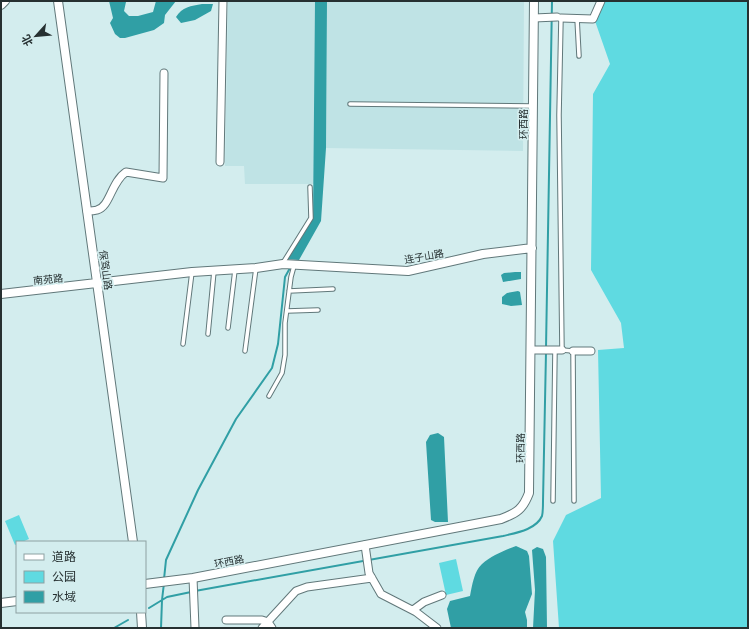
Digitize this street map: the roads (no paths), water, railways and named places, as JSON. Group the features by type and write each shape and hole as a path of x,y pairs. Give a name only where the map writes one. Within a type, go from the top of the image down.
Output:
{"street":[{"path":"1,5 5,1"},
{"name":"保驾山路","path":"58,1 133,541"},
{"path":"220,162 223,1"},
{"name":"环西路","path":"146,584 193,578 501,519 514,514 525,504 529,492 534,1"},
{"path":"534,18 547,17 592,19 601,1"},
{"path":"88,211 97,211 106,204 113,186 120,176 126,172 163,178 164,73"},
{"name":"连子山路","path":"283,264 408,271 483,254 532,248"},
{"path":"98,284 192,272 256,268 283,264"},
{"name":"南苑路","path":"1,294 98,284"},
{"path":"531,350 556,350"},
{"path":"573,351 591,351"},
{"path":"365,545 370,576 381,594 413,610 437,628"},
{"path":"262,628 270,625 296,591 307,587 370,576"},
{"path":"193,578 194,628"},
{"path":"413,610 424,602 442,595"},
{"path":"1,603 16,601"},
{"path":"141,613 142,628"},
{"path":"226,620 262,620 270,625"}],"lane":[{"path":"553,501 559,123 559,18"},
{"path":"577,18 579,56"},
{"path":"350,104 533,106"},
{"path":"283,264 311,218 310,187"},
{"path":"269,396 282,373 285,355 285,323 294,264"},
{"path":"246,350 256,268"},
{"path":"228,328 235,269"},
{"path":"208,334 214,271"},
{"path":"183,344 192,272"},
{"path":"289,291 333,289"},
{"path":"287,311 318,310"},
{"path":"556,350 573,351 574,501"}],"water":[{"path":"109,1 129,1 126,2 124,11 129,16 138,16 153,12 156,1 176,1 165,15 164,23 154,30 120,38 115,34 110,23 113,18"},
{"path":"315,1 327,1 326,148 321,221 299,260 285,259 313,218"},
{"path":"202,4 213,4 211,11 195,20 181,23 176,17 184,9"},
{"path":"521,272 521,279 503,282 501,275 504,273"},
{"path":"520,292 522,305 511,306 502,304 502,297 507,293"},
{"path":"438,433 444,437 448,522 435,522 431,520 426,442 430,435"},
{"path":"516,546 527,551 529,556 532,594 525,612 527,628 451,628 447,609 450,601 470,596 475,575 479,567 494,556"},
{"path":"537,547 543,549 546,557 547,628 533,628 535,590 532,550"}],"waterway":[{"path":"546,348 552,1"},
{"path":"164,579 166,560 198,490 236,419 272,368 278,344 285,277 290,268"},
{"path":"195,591 503,536 525,530 535,525 542,516 543,511 546,352"},
{"path":"161,628 164,583"},
{"path":"149,608 167,597 191,592"},
{"path":"114,628 128,620"}]}
